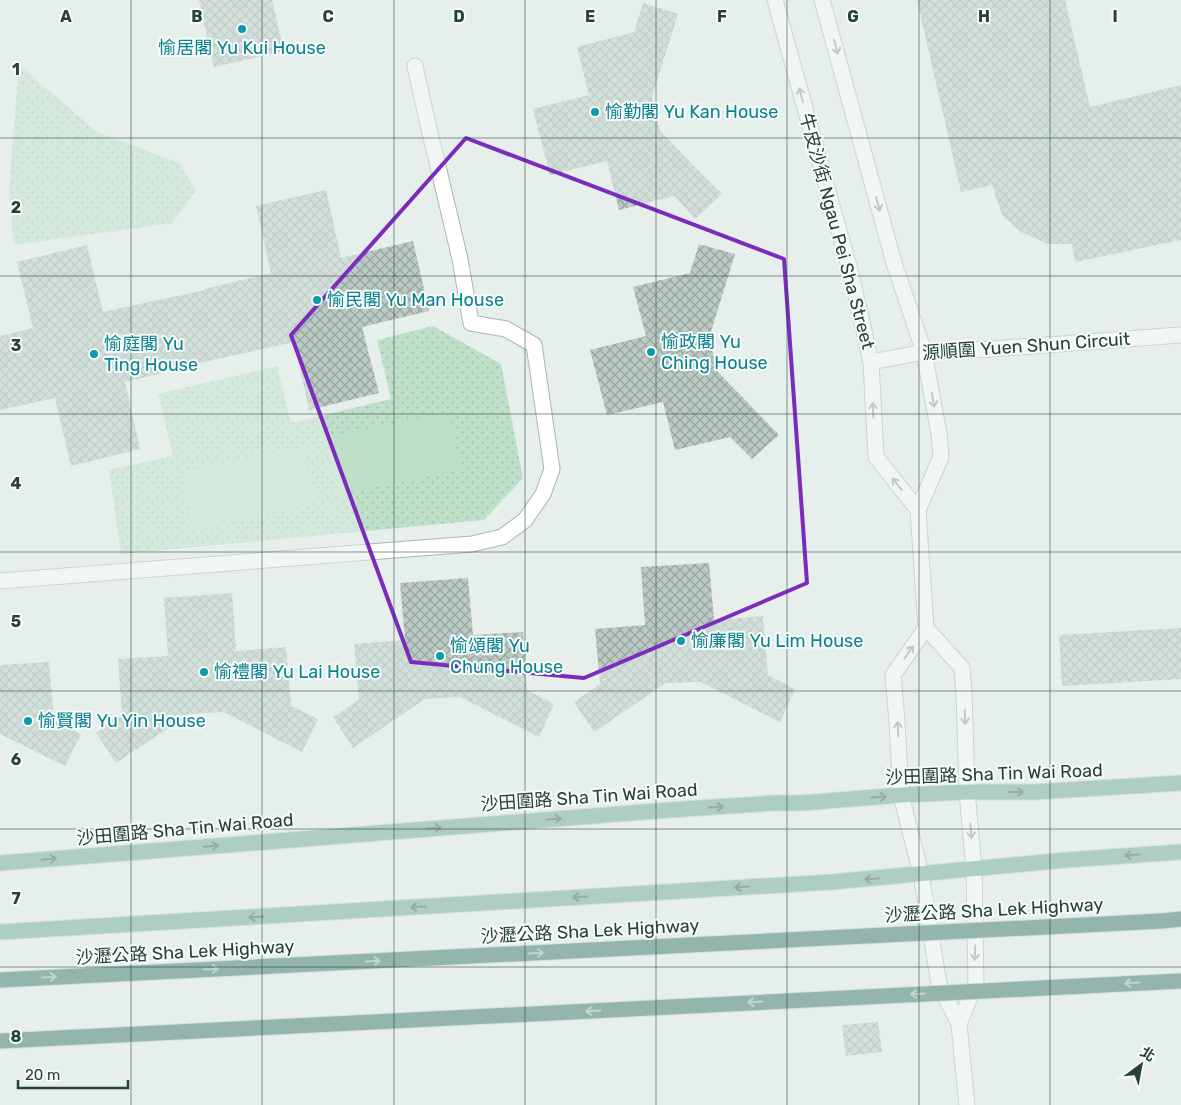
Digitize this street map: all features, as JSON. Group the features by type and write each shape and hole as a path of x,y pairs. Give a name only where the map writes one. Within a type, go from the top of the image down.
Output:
{"highway":[{"name":"沙瀝公路 Sha Lek Highway","path":"0,980 1181,919"},
{"path":"0,1041 1181,980"}],"main road":[{"name":"沙田圍路 Sha Tin Wai Road","path":"0,862 669,810 802,803 901,795 967,792 1035,792 1181,783"},
{"path":"0,932 832,882 1066,860 1181,852"}],"street":[{"name":"牛皮沙街 Ngau Pei Sha Street","path":"775,0 851,274 871,362 876,457 918,510"},
{"path":"822,0 894,263 924,352 939,434 941,457 918,510 926,628 962,668 964,692 967,792 974,869 976,983 959,1024"},
{"path":"0,581 472,544 502,537 525,520 543,494 552,469 534,345 506,329 471,324 460,259 416,66"},
{"name":"源順圍 Yuen Shun Circuit","path":"871,362 924,352 1181,335"},
{"path":"926,628 893,675 901,795 921,874 939,984 959,1024 967,1105"}],"highlighted area":[{"path":"466,138 784,259 807,583 584,678 411,662 291,335"}],"green space":[{"path":"19,65 97,132 179,163 196,190 172,223 14,245 9,191"},
{"path":"433,326 501,364 523,478 484,520 121,554 109,470 173,456 158,394 277,366 291,423 391,399 377,340"},
{"path":"448,412 461,469 340,495 327,438"},
{"path":"302,447 315,503 194,530 181,473"}],"building":[{"name":"愉居閣 Yu Kui House","path":"199,0 272,0 284,51 214,67"},
{"path":"917,0 1065,0 1090,107 1181,85 1181,240 1075,262 1072,244 1048,244 1021,232 1002,215 992,185 961,192"},
{"name":"愉勤閣 Yu Kan House","path":"643,3 678,14 652,97 660,131 722,194 695,219 674,196 619,210 607,161 550,175 533,109 589,95 577,47 634,32"},
{"path":"326,190 341,258 413,241 429,311 362,327 379,393 309,410 294,342 190,365 125,382 140,449 71,466 55,398 0,410 0,336 33,328 17,262 87,245 103,312 205,290 271,273 256,206"},
{"name":"愉政閣 Yu Ching House","path":"699,244 735,254 709,338 717,371 779,435 752,459 730,437 675,450 663,402 607,415 590,350 646,336 633,287 690,273"},
{"name":"愉廉閣 Yu Lim House","path":"709,563 714,620 763,616 768,675 795,689 780,722 701,682 666,683 594,732 574,702 600,684 595,629 645,625 641,567"},
{"name":"愉頌閣 Yu Chung House","path":"468,578 473,635 523,632 527,690 554,704 539,737 460,697 425,699 353,748 333,717 359,700 354,644 405,640 400,583"},
{"name":"愉禮閣 Yu Lai House","path":"232,593 236,651 286,647 291,706 318,719 302,752 224,712 189,714 116,763 96,733 122,715 118,659 168,656 164,598"},
{"path":"1181,628 1181,679 1062,686 1059,635"},
{"name":"愉賢閣 Yu Yin House","path":"49,662 54,720 81,734 65,766 0,734 0,665"},
{"path":"878,1022 882,1052 846,1056 842,1025"}],"place":[{"name":"愉居閣 Yu Kui House","path":"242,29"},
{"name":"愉勤閣 Yu Kan House","path":"595,112"},
{"name":"愉民閣 Yu Man House","path":"317,300"},
{"name":"愉政閣 Yu Ching House","path":"651,352"},
{"name":"愉庭閣 Yu Ting House","path":"94,354"},
{"name":"愉廉閣 Yu Lim House","path":"681,641"},
{"name":"愉頌閣 Yu Chung House","path":"440,656"},
{"name":"愉禮閣 Yu Lai House","path":"204,672"},
{"name":"愉賢閣 Yu Yin House","path":"28,721"}]}
